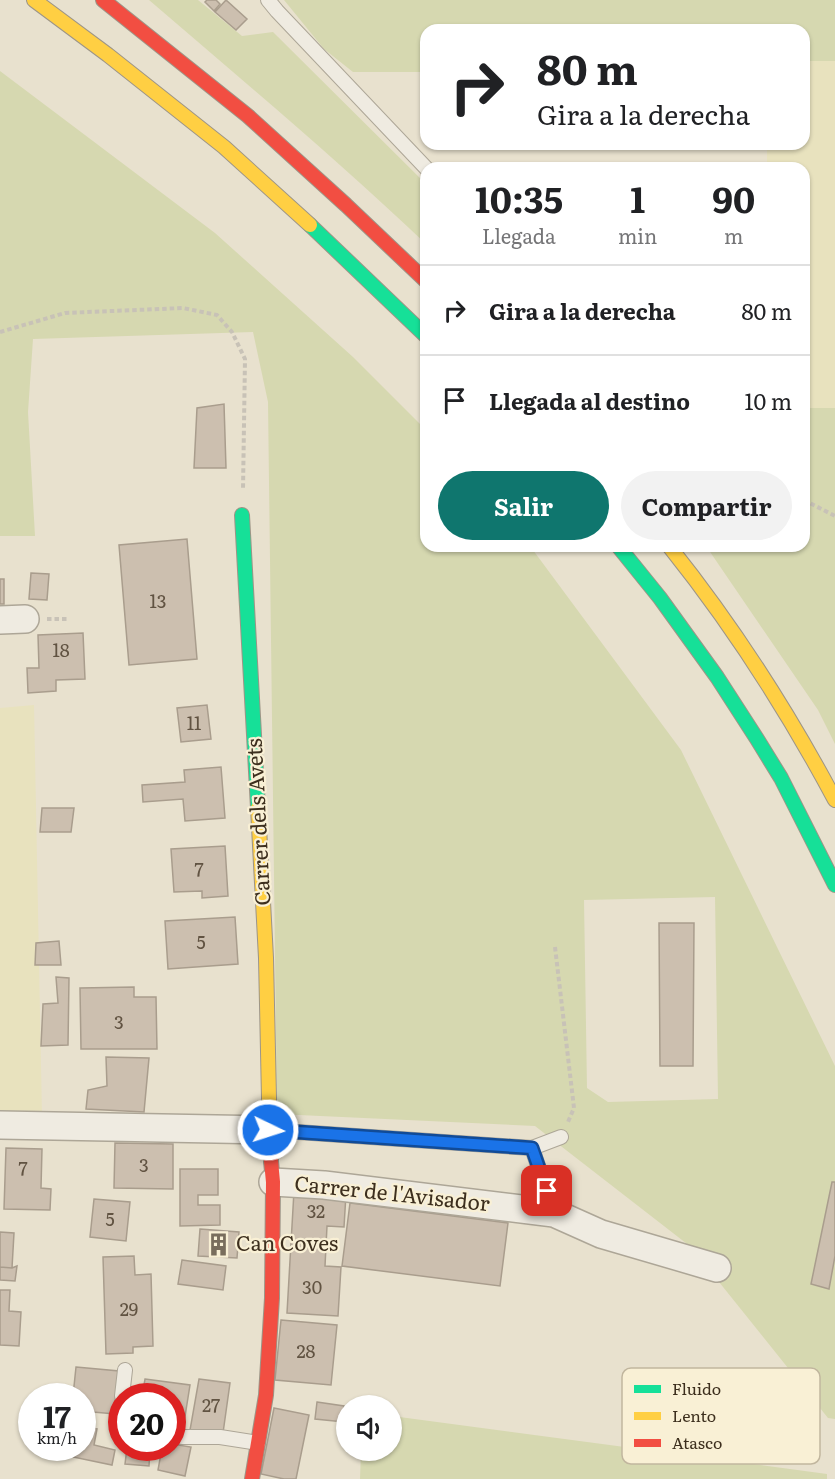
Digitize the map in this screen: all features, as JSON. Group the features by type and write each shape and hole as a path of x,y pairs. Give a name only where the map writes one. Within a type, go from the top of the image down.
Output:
{"main road":[{"path":"34,0 224,147 420,330"},
{"path":"103,0 248,116 420,275"},
{"name":"Carrer dels Avets","path":"242,515 266,958 268,1130 273,1182 271,1308 266,1395 252,1479"},
{"path":"623,552 660,598 758,739 781,778 835,885"},
{"path":"674,552 694,576 751,657 816,762 835,800"}],"street":[{"path":"0,1125 268,1130"},
{"name":"Carrer de l'Avisador","path":"273,1182 324,1185 554,1213 601,1234 717,1268"}],"lane":[{"path":"268,0 420,162"},
{"path":"268,1130 532,1148 561,1137"},
{"path":"532,1148 554,1213"},
{"path":"124,1383 125,1370"},
{"path":"186,1437 220,1437 258,1443"}],"path":[{"path":"0,332 64,313 183,308 218,315 232,332 245,359 242,515"},
{"path":"810,503 835,516"},
{"path":"555,947 574,1108 561,1137"}],"shaded area":[{"path":"810,61 835,61 835,408 810,408 810,162 767,162 767,150 810,150"},
{"path":"34,705 42,1116 0,1115 0,708"}],"green space":[{"path":"149,0 198,0 242,36 273,32 420,178 420,238 324,151"},
{"path":"284,0 835,0 835,61 810,61 810,24 420,24 420,72 353,72 324,49"},
{"path":"0,71 215,233 353,357 420,424 420,552 534,552 681,750 835,1066 835,1419 828,1418 820,1408 820,1368 788,1368 691,1247 535,1126 277,1114 268,402 253,332 33,339 28,412 35,536 0,536","holes":["715,897 718,1099 608,1102 587,1088 584,900"]},
{"path":"810,408 835,408 835,744 818,710 710,552 810,552"},
{"path":"402,1417 622,1447 622,1464 752,1464 827,1474 827,1479 360,1479 361,1461 402,1461"}],"building":[{"path":"216,0 220,4 214,11 205,2"},
{"path":"226,0 247,19 236,30 215,12"},
{"path":"224,404 226,468 194,468 197,408"},
{"path":"187,539 197,659 129,665 119,545"},
{"path":"31,573 49,574 47,600 29,599"},
{"path":"0,579 4,579 4,604 0,604"},
{"path":"83,633 85,679 56,680 56,691 28,693 27,668 39,668 38,635"},
{"path":"207,705 211,739 181,742 177,708"},
{"path":"221,767 225,818 185,821 183,799 143,802 142,785 185,782 184,770"},
{"path":"42,808 74,808 71,832 40,832"},
{"path":"225,846 228,896 202,898 202,891 174,892 171,849"},
{"path":"235,917 238,964 168,969 165,921"},
{"path":"659,923 694,923 693,1066 660,1066"},
{"path":"59,941 61,965 35,965 36,943"},
{"path":"56,977 69,978 68,1045 41,1046 43,1004 58,1003"},
{"path":"134,987 134,997 156,997 157,1049 81,1049 80,988"},
{"path":"106,1057 149,1058 144,1112 86,1109 88,1090 107,1086"},
{"path":"115,1143 173,1144 173,1189 114,1188"},
{"path":"6,1148 42,1149 41,1188 51,1189 50,1210 4,1209"},
{"path":"180,1169 218,1169 218,1195 198,1195 198,1205 220,1205 220,1225 180,1226"},
{"path":"832,1182 835,1182 835,1256 829,1289 811,1284"},
{"path":"294,1191 346,1194 344,1227 327,1226 325,1266 341,1267 338,1316 287,1313"},
{"path":"94,1199 130,1202 126,1241 90,1237"},
{"path":"350,1203 508,1223 500,1286 342,1266"},
{"name":"Can Coves","path":"200,1229 239,1232 237,1258 198,1256"},
{"path":"0,1232 14,1233 12,1268 0,1267"},
{"path":"134,1256 135,1275 151,1274 153,1346 133,1347 133,1353 106,1354 103,1257"},
{"path":"182,1260 226,1266 223,1290 178,1284"},
{"path":"17,1266 15,1281 0,1280 0,1267"},
{"path":"0,1290 10,1290 9,1311 21,1312 19,1346 0,1345"},
{"path":"281,1320 337,1325 331,1385 275,1380"},
{"path":"76,1367 119,1371 118,1383 108,1383 108,1413 96,1412 96,1383 74,1383"},
{"path":"145,1379 175,1383 144,1383"},
{"path":"199,1379 230,1383 223,1433 190,1430"},
{"path":"186,1384 190,1385 186,1410"},
{"path":"317,1402 336,1405 336,1421 315,1419"},
{"path":"274,1408 309,1415 296,1479 261,1474"},
{"path":"96,1445 108,1448 108,1461 113,1461 112,1465 92,1461 96,1461"},
{"path":"186,1446 191,1447 185,1476 158,1470 160,1461 186,1461"},
{"path":"125,1461 149,1461 149,1466 125,1464"}],"traffic: fast":[{"path":"310,225 420,330"},
{"path":"242,515 258,808"},
{"path":"623,552 660,598 717,677 757,739 781,778 835,885"}],"traffic: slow":[{"path":"34,0 224,147 310,225"},
{"path":"674,552 758,669 835,800"},
{"path":"258,808 266,958 268,1130 271,1161"}],"traffic: jam":[{"path":"103,0 248,116 420,275"},
{"path":"252,1479 266,1395 272,1298 273,1182 271,1161"}],"place":[{"name":"Can Coves","path":"218,1244"}],"route":[{"path":"268,1130 532,1148 547,1191"}]}
